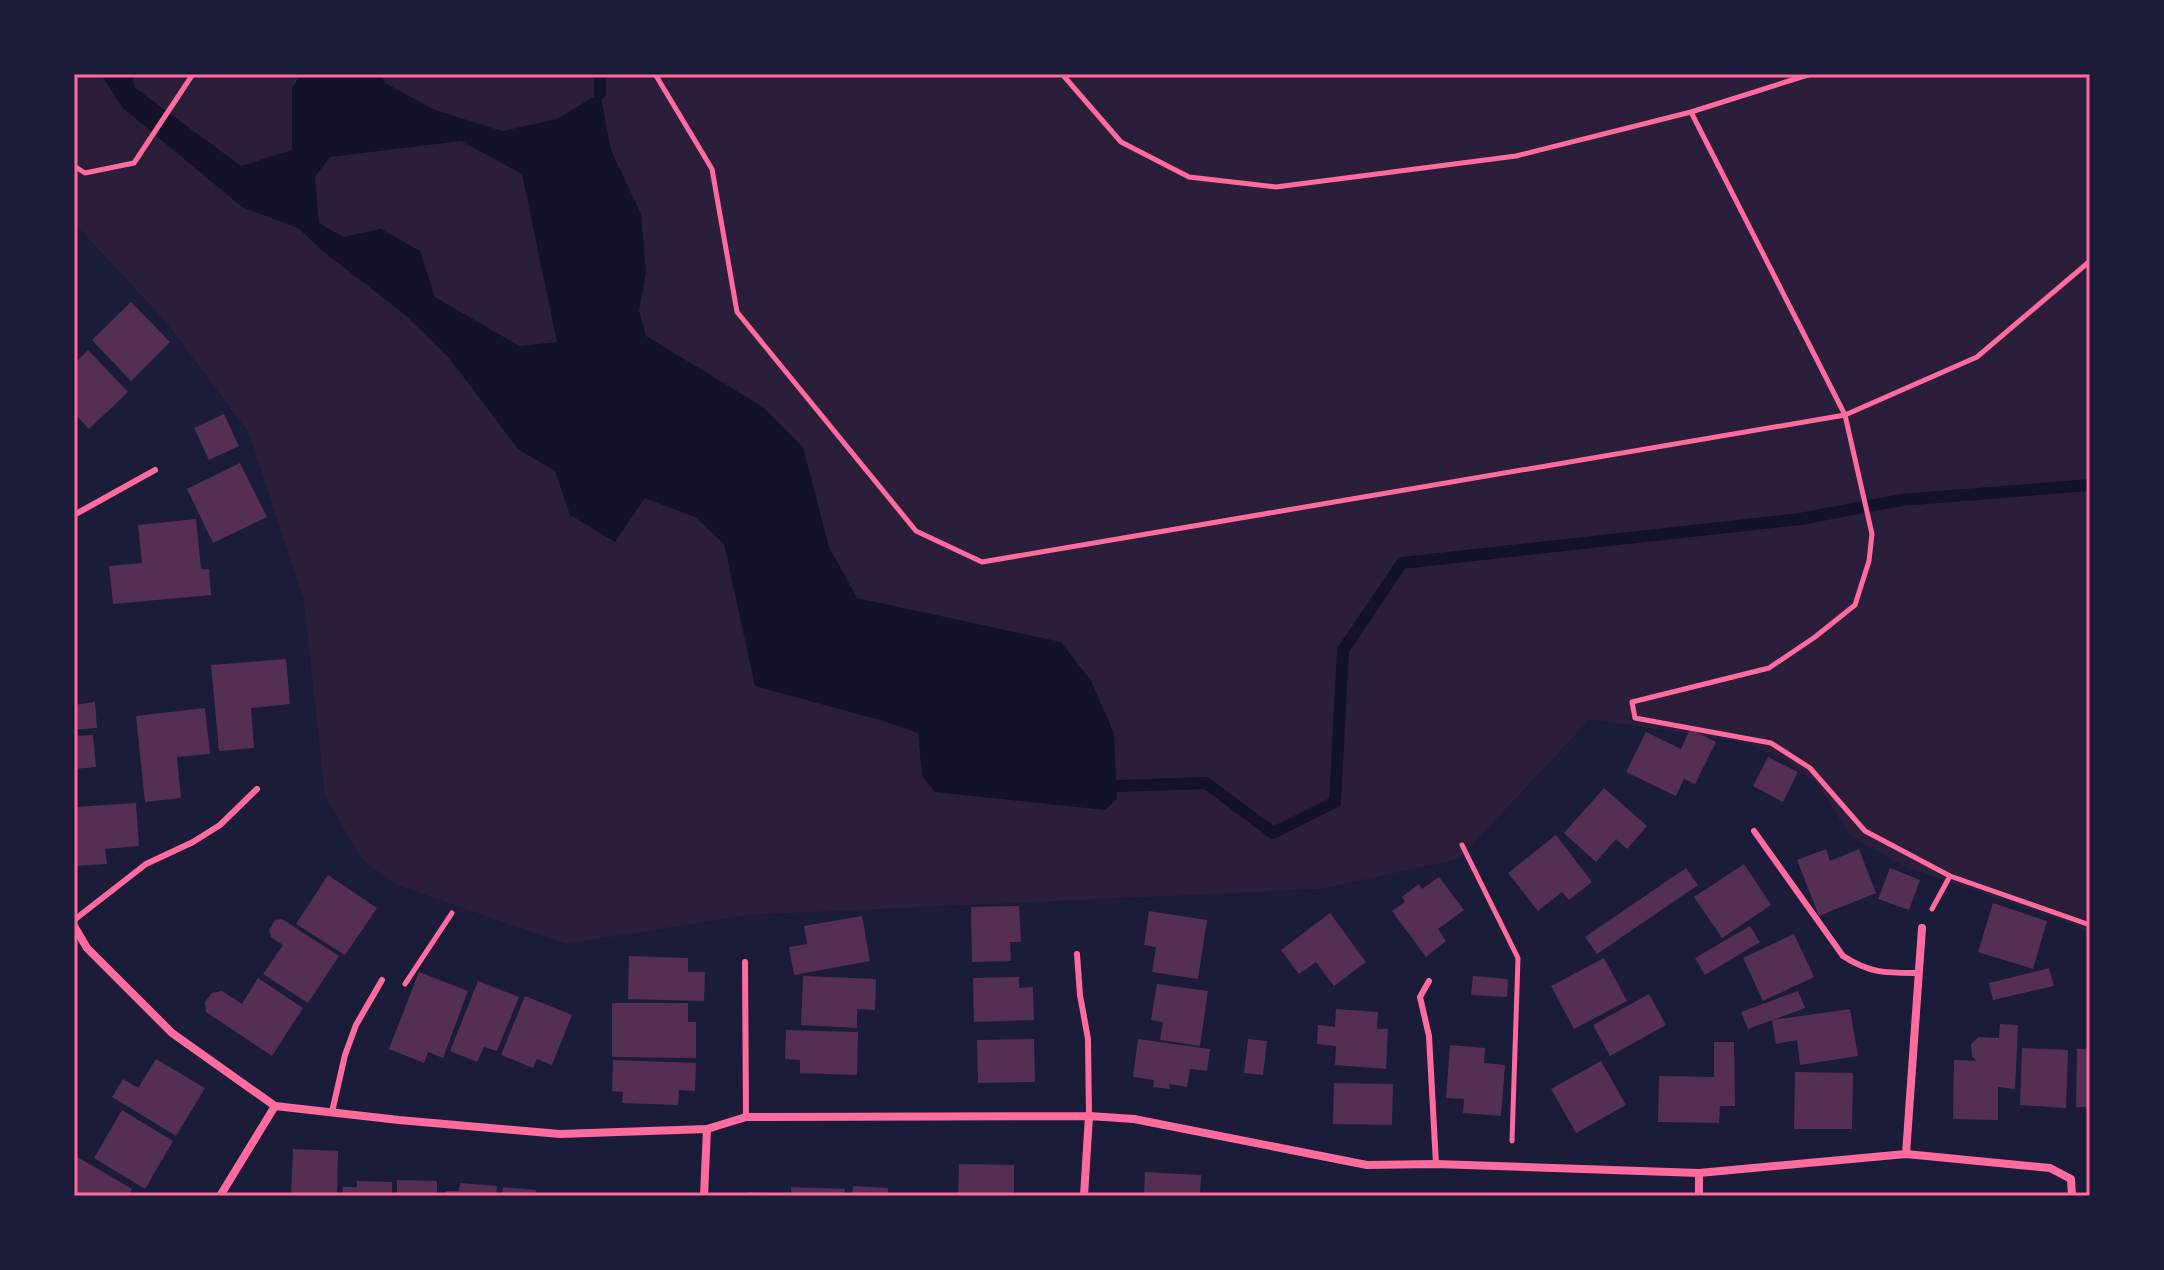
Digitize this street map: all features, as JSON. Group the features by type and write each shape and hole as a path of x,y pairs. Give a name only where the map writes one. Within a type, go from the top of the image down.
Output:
{"street":[{"path":"75,928 87,948 172,1033 275,1106 560,1134 707,1129 746,1117 1089,1116 1134,1119 1367,1165 1436,1164 1699,1173 1906,1154 2050,1168 2071,1179 2072,1196"},
{"path":"1906,1154 1922,928"},
{"path":"220,1196 275,1106"},
{"path":"1084,1196 1089,1116"},
{"path":"704,1196 707,1129"},
{"path":"1699,1173 1699,1196"}],"lane":[{"path":"74,515 155,470"},
{"path":"75,928 146,864 193,842 220,825 257,789"},
{"path":"1754,831 1843,956 1862,968 1890,973 1919,973"},
{"path":"1077,954 1088,1039 1089,1116"},
{"path":"745,962 746,1117"},
{"path":"332,1112 345,1055 356,1025 382,980"},
{"path":"1429,981 1420,997 1429,1036 1436,1164"}],"path":[{"path":"74,166 85,173 134,163 193,74"},
{"path":"655,74 712,169 737,312 916,531 982,562 1845,415 1977,357 2090,261"},
{"path":"1062,74 1121,142 1189,177 1276,187 1516,156 1691,112 1811,74"},
{"path":"1691,112 1845,415 1872,534 1869,561 1855,605 1815,637 1769,668 1632,702 1635,718 1771,743 1810,768 1865,831 1950,876 2090,925"},
{"path":"1462,845 1518,958 1512,1166"},
{"path":"1922,928 1950,876"}],"shaded area":[{"path":"74,74 2090,74 2090,933 1906,867 1850,836 1819,786 1783,758 1742,742 1590,719 1459,859 1321,889 747,915 567,944 397,885 362,860 325,796 304,602 249,433 165,321 74,223"},
{"path":"101,74 132,74 134,87 241,166 292,150 292,88 301,74 381,74 385,83 435,110 502,131 557,119 600,93 611,150 641,214 646,273 639,310 646,336 763,407 803,447 829,547 857,598 1061,642 1091,681 1114,733 1117,799 1105,810 935,792 922,776 918,733 755,686 724,544 695,517 645,498 615,542 570,515 555,471 518,449 450,359 404,314 298,228 242,207 123,108","holes":["461,141 522,174 557,342 519,346 435,297 420,251 381,229 343,237 319,223 315,177 330,157"]}],"building":[{"path":"131,302 170,342 131,381 92,340"},
{"path":"88,350 128,392 89,429 74,413 74,364"},
{"path":"224,414 239,446 209,460 194,428"},
{"path":"240,463 267,517 213,543 187,489"},
{"path":"196,519 201,569 209,569 211,595 113,604 109,566 142,563 138,525"},
{"path":"286,659 290,704 251,708 254,748 219,751 211,665"},
{"path":"95,702 97,728 74,730 74,705"},
{"path":"205,708 210,754 177,757 181,798 145,802 136,716"},
{"path":"1690,729 1716,742 1695,784 1684,779 1676,796 1626,772 1646,732 1681,749"},
{"path":"93,735 96,767 74,769 74,736"},
{"path":"1768,757 1798,772 1783,802 1753,786"},
{"path":"1604,788 1647,826 1627,849 1616,839 1596,862 1564,833"},
{"path":"136,803 139,846 105,849 107,864 74,866 74,807"},
{"path":"1556,835 1592,882 1569,900 1562,892 1538,911 1508,873"},
{"path":"1826,849 1830,861 1859,849 1876,893 1819,916 1797,860"},
{"path":"1744,864 1771,905 1722,938 1694,897"},
{"path":"1686,868 1698,885 1597,954 1585,937"},
{"path":"1890,868 1920,880 1909,910 1878,899"},
{"path":"328,875 377,908 345,955 296,924"},
{"path":"1439,877 1464,910 1438,929 1446,941 1426,957 1392,911 1405,902 1402,897 1419,884 1422,889"},
{"path":"1993,903 2047,921 2033,969 1978,952"},
{"path":"1019,906 1021,942 1010,942 1011,961 972,962 971,907"},
{"path":"1149,911 1207,920 1198,979 1152,972 1156,947 1144,945"},
{"path":"1330,913 1366,962 1334,986 1316,962 1299,974 1281,950"},
{"path":"862,916 870,961 794,975 789,947 807,944 804,926"},
{"path":"282,919 339,956 308,1003 263,974 283,945 271,937 269,930 275,920"},
{"path":"1750,926 1760,942 1705,975 1695,958"},
{"path":"1794,934 1814,977 1763,1001 1743,958"},
{"path":"629,956 688,958 688,972 705,972 704,1001 628,999"},
{"path":"1604,958 1627,1001 1574,1029 1551,986"},
{"path":"2049,968 2054,986 1993,1000 1989,983"},
{"path":"419,972 468,991 443,1058 428,1052 424,1063 389,1049"},
{"path":"803,976 876,979 875,1010 857,1009 857,1028 801,1025"},
{"path":"1473,976 1508,979 1507,997 1471,995"},
{"path":"1019,977 1019,988 1033,987 1034,1020 974,1022 973,978"},
{"path":"258,978 303,1008 272,1056 206,1012 205,1002 212,993 222,991 242,1004"},
{"path":"478,981 519,997 497,1051 484,1047 477,1062 450,1051"},
{"path":"1157,984 1208,991 1200,1046 1160,1040 1163,1022 1151,1020"},
{"path":"1798,991 1805,1008 1748,1029 1741,1012"},
{"path":"1649,994 1666,1025 1610,1056 1593,1025"},
{"path":"525,996 572,1015 552,1065 537,1059 533,1068 501,1055"},
{"path":"612,1003 688,1003 688,1022 696,1022 696,1058 612,1057"},
{"path":"1336,1009 1378,1012 1377,1029 1388,1029 1386,1069 1335,1065 1336,1046 1317,1044 1318,1025 1335,1027"},
{"path":"1850,1009 1858,1056 1800,1065 1797,1040 1776,1044 1772,1020"},
{"path":"2000,1024 2018,1025 2015,1089 1998,1087 1998,1120 1953,1119 1954,1060 1977,1061 1972,1056 1971,1044 1979,1037 1999,1038"},
{"path":"786,1030 858,1032 857,1075 800,1073 800,1060 785,1059"},
{"path":"1034,1039 1035,1082 978,1083 977,1040"},
{"path":"1138,1039 1210,1049 1207,1071 1190,1069 1187,1087 1169,1084 1170,1089 1153,1087 1154,1080 1133,1077"},
{"path":"1248,1039 1267,1041 1263,1075 1244,1073"},
{"path":"1714,1042 1734,1042 1735,1106 1720,1106 1719,1123 1658,1122 1659,1076 1714,1077"},
{"path":"1450,1045 1485,1048 1484,1063 1505,1065 1501,1116 1463,1113 1464,1099 1446,1098"},
{"path":"2022,1048 2068,1050 2066,1108 2020,1105"},
{"path":"2077,1049 2090,1049 2090,1107 2076,1107"},
{"path":"156,1059 205,1088 176,1136 112,1097 123,1079 138,1088"},
{"path":"613,1060 696,1063 695,1091 679,1090 678,1105 622,1103 623,1092 612,1091"},
{"path":"1601,1061 1626,1105 1576,1133 1551,1089"},
{"path":"1795,1072 1853,1073 1852,1129 1794,1129"},
{"path":"1334,1083 1393,1084 1392,1125 1333,1124"},
{"path":"122,1110 173,1141 145,1189 94,1158"},
{"path":"293,1149 338,1151 337,1196 291,1196"},
{"path":"74,1155 132,1189 128,1196 74,1196"},
{"path":"959,1164 1014,1165 1014,1196 958,1196"},
{"path":"1145,1172 1201,1175 1200,1196 1144,1196"},
{"path":"397,1180 437,1181 437,1196 397,1196"},
{"path":"357,1181 392,1182 392,1196 342,1196 343,1187 357,1187"},
{"path":"460,1183 497,1186 496,1196 446,1196 446,1191 459,1191"},
{"path":"853,1186 888,1188 888,1196 852,1196"},
{"path":"503,1187 536,1190 535,1196 502,1196"},
{"path":"791,1187 845,1189 844,1196 791,1196"},
{"path":"749,1192 769,1193 769,1196 749,1196"}],"waterway":[{"path":"600,74 600,93"},
{"path":"1117,786 1206,783 1273,833 1335,802 1343,650 1402,563 1800,519 1901,500 2090,485"}]}
